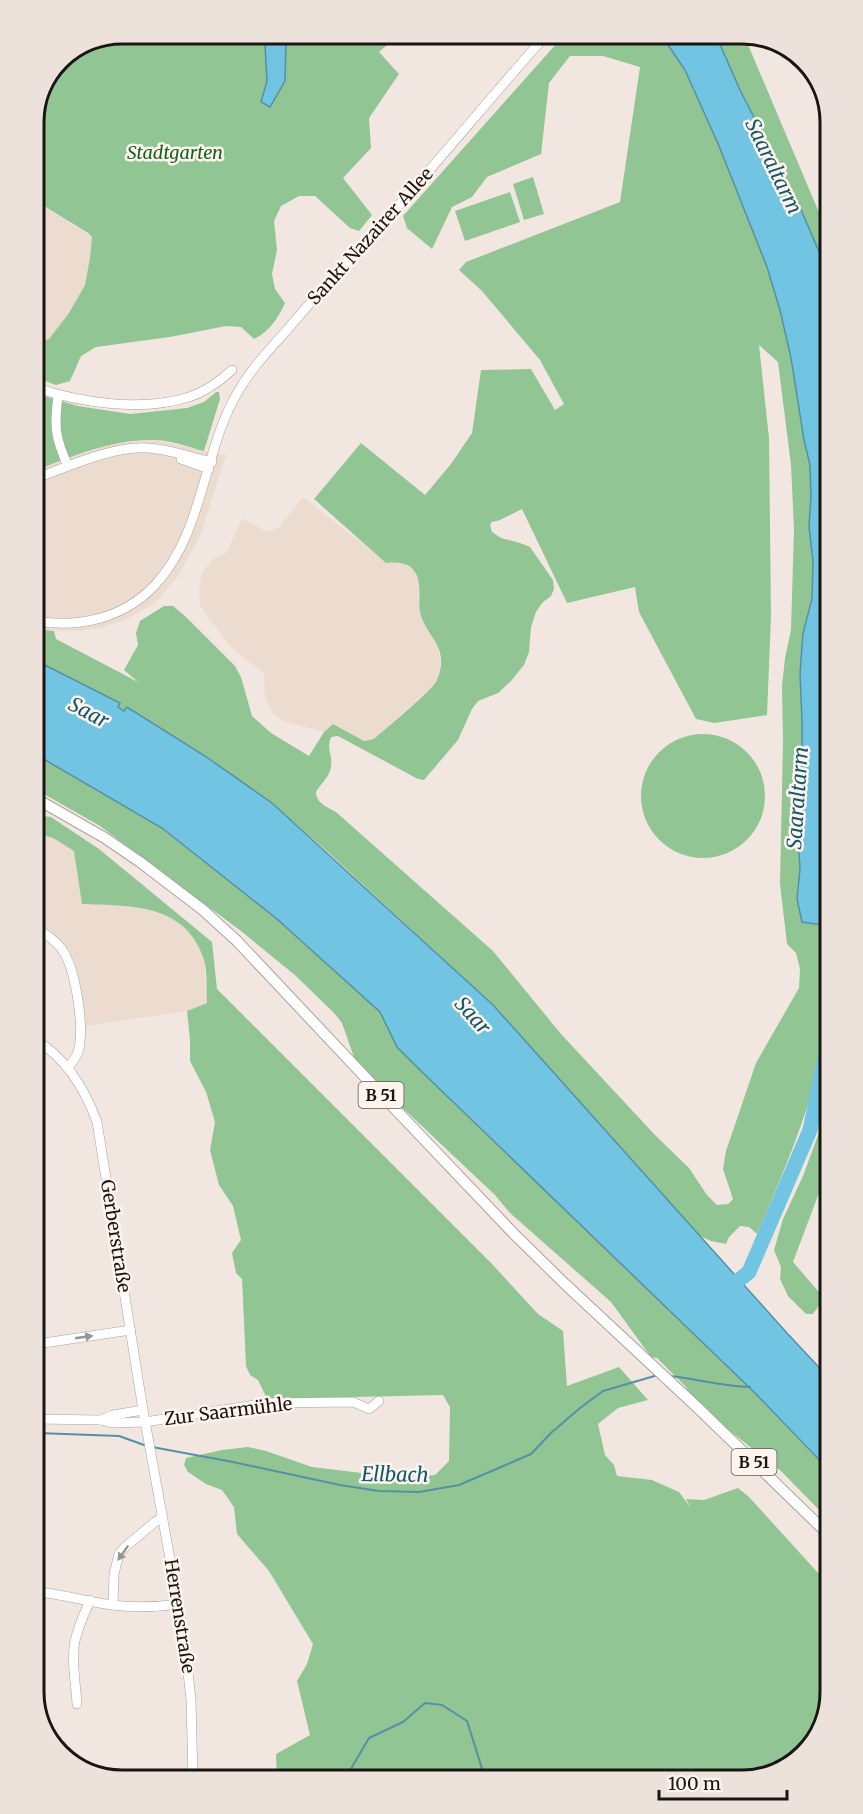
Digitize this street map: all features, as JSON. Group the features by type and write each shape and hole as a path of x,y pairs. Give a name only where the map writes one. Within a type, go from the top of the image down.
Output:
{"main road":[{"name":"B 51","path":"44,803 105,837 132,856 176,888 237,940 501,1220 565,1284 650,1362 820,1526"}],"street":[{"name":"Sankt Nazairer Allee","path":"44,622 65,625 101,619 120,611 145,594 164,574 177,555 190,527 228,412 239,390 258,363 538,44"},
{"path":"44,391 58,396 106,404 165,402 199,393 232,370"},
{"path":"58,396 56,433 68,466"},
{"path":"44,475 90,458 119,451 147,448 201,456 214,451"},
{"path":"168,452 175,457 210,465"},
{"path":"190,456 210,465"},
{"path":"44,934 54,940 63,950 71,966 75,982 80,1042 78,1055 68,1067"},
{"name":"Gerberstraße","path":"44,1046 68,1067 89,1101 97,1122 151,1454"},
{"path":"44,1343 131,1330"},
{"name":"Zur Saarmühle","path":"146,1422 268,1403 353,1402 369,1409 379,1401"},
{"path":"101,1420 113,1415 143,1410"},
{"path":"44,1419 101,1420 112,1423 146,1422"},
{"name":"Herrenstraße","path":"151,1454 164,1517 188,1664 192,1700 193,1770"},
{"path":"112,1605 114,1574 119,1554 147,1528 164,1517"},
{"path":"44,1593 63,1594 112,1605 138,1607 179,1604"},
{"path":"77,1704 75,1644 90,1600"}],"shaded area":[{"path":"44,206 92,237 85,285 69,313 49,339 44,340"},
{"path":"156,440 226,455 201,533 179,575 156,602 129,618 104,627 80,631 44,630 44,467 116,443"},
{"path":"303,497 386,562 402,562 415,571 420,583 418,596 421,615 438,646 441,662 437,682 374,739 364,741 333,724 324,732 283,721 272,712 265,696 264,674 231,647 200,606 199,590 202,573 213,559 227,552 242,518 267,532 279,527"},
{"path":"44,836 53,838 74,851 129,906 174,918 193,935 204,959 207,1004 187,1011 86,1026 75,962 67,948 51,931 44,928"}],"green space":[{"name":"Stadtgarten","path":"121,44 388,44 379,52 399,74 369,118 371,148 343,178 372,215 359,231 350,228 315,196 299,196 281,206 274,221 277,250 272,274 275,289 285,303 277,319 254,339 241,327 226,326 170,337 96,347 81,356 70,381 56,385 44,381 44,340 49,339 69,313 85,285 92,237 44,206 46,101 60,74 78,57 91,49"},
{"path":"556,44 667,44 685,70 719,146 767,267 791,358 810,465 809,526 813,561 812,599 803,633 800,674 802,787 797,826 800,868 797,899 820,923 820,1061 804,1117 757,1234 749,1227 740,1226 729,1237 726,1244 700,1236 493,1005 272,803 205,756 127,707 125,711 117,707 119,703 44,665 44,630 54,631 56,639 138,682 124,670 138,645 136,633 140,621 164,606 173,606 235,666 241,677 252,716 271,733 309,756 324,732 333,724 364,741 374,739 434,685 441,668 441,659 436,643 420,612 419,586 415,572 406,564 386,563 314,499 361,443 425,495 451,464 472,433 481,370 531,369 555,410 564,404 540,360 482,291 459,270 466,262 620,202 640,67 603,56 570,56 549,83 541,154 487,177 472,197 452,207 432,249 407,228 403,216","holes":["759,345 778,362 791,465 794,529 791,630 782,686 780,884 787,944 796,953 800,969 799,988 756,1063 726,1151 723,1169 733,1199 728,1204 717,1205 707,1195 689,1168 561,1034 493,951 336,812 323,804 316,796 316,792 330,771 331,737 338,736 418,779 424,780 458,740 478,701 498,693 524,665 529,652 531,627 536,612 551,596 554,589 553,580 530,547 501,538 492,532 490,525 522,509 567,603 635,587 639,612 696,719 714,723 767,715 771,616 769,438"]},
{"path":"720,44 748,44 820,215 820,254 799,205 740,90"},
{"path":"533,177 544,214 524,220 513,184"},
{"path":"510,192 520,222 465,241 455,211"},
{"path":"219,392 220,399 204,451 167,441 138,440 93,449 44,467 44,396 78,406 130,414 187,408 204,402"},
{"path":"703,734 727,739 747,752 760,772 765,796 760,820 747,840 727,853 703,858 679,853 659,840 646,820 641,796 646,772 659,752 679,739"},
{"path":"44,759 162,828 277,919 380,1012 397,1047 756,1394 820,1461 820,1511 781,1471 721,1424 686,1392 687,1388 657,1358 651,1357 611,1302 510,1213 495,1195 369,1079 355,1060 342,1023 296,976 241,931 100,826 44,794"},
{"path":"44,816 51,817 99,849 212,942 217,989 492,1264 538,1314 563,1331 567,1386 619,1367 648,1400 618,1408 598,1424 605,1455 614,1465 617,1476 652,1480 679,1492 691,1508 686,1499 704,1500 738,1488 749,1497 820,1575 819,1703 817,1713 806,1736 789,1754 772,1765 742,1770 277,1770 276,1754 310,1735 297,1681 307,1664 313,1644 269,1571 237,1534 234,1507 222,1490 206,1484 188,1472 184,1465 186,1458 248,1447 312,1467 403,1478 435,1475 449,1461 450,1407 443,1395 267,1399 258,1380 250,1375 246,1366 242,1279 236,1273 232,1253 241,1240 233,1206 219,1185 210,1150 215,1122 206,1092 190,1061 187,1011 207,1003 205,962 194,939 183,926 169,917 136,907 82,904 74,851 53,838 44,836"},
{"path":"820,1130 820,1190 793,1262 820,1293 820,1304 813,1314 806,1314 788,1296 780,1279 781,1267 774,1250 783,1219 803,1176"}],"water":[{"path":"286,44 285,81 270,107 261,102 267,81 265,45"},
{"name":"Saaraltarm","path":"667,44 720,44 740,90 799,205 820,254 820,925 802,922 797,899 800,868 797,826 802,787 800,674 803,633 812,599 813,561 809,526 810,465 791,358 767,267 719,146 685,70"},
{"name":"Saar","path":"44,665 120,703 118,707 124,711 127,707 205,756 272,803 493,1005 820,1368 820,1461 756,1394 397,1047 380,1012 277,919 162,828 44,759"}],"waterway":[{"name":"Saaraltarm","path":"725,1291 749,1272 810,1130 820,1082"},
{"name":"Ellbach","path":"152,1447 340,1485 379,1491 419,1492 459,1485 531,1454 552,1432 603,1391 658,1375"},
{"name":"Ellbach","path":"670,1376 750,1387"},
{"name":"Ellbach","path":"44,1433 119,1436 147,1446"},
{"path":"350,1770 369,1738 403,1722 425,1703 442,1705 467,1721 482,1770"}]}
